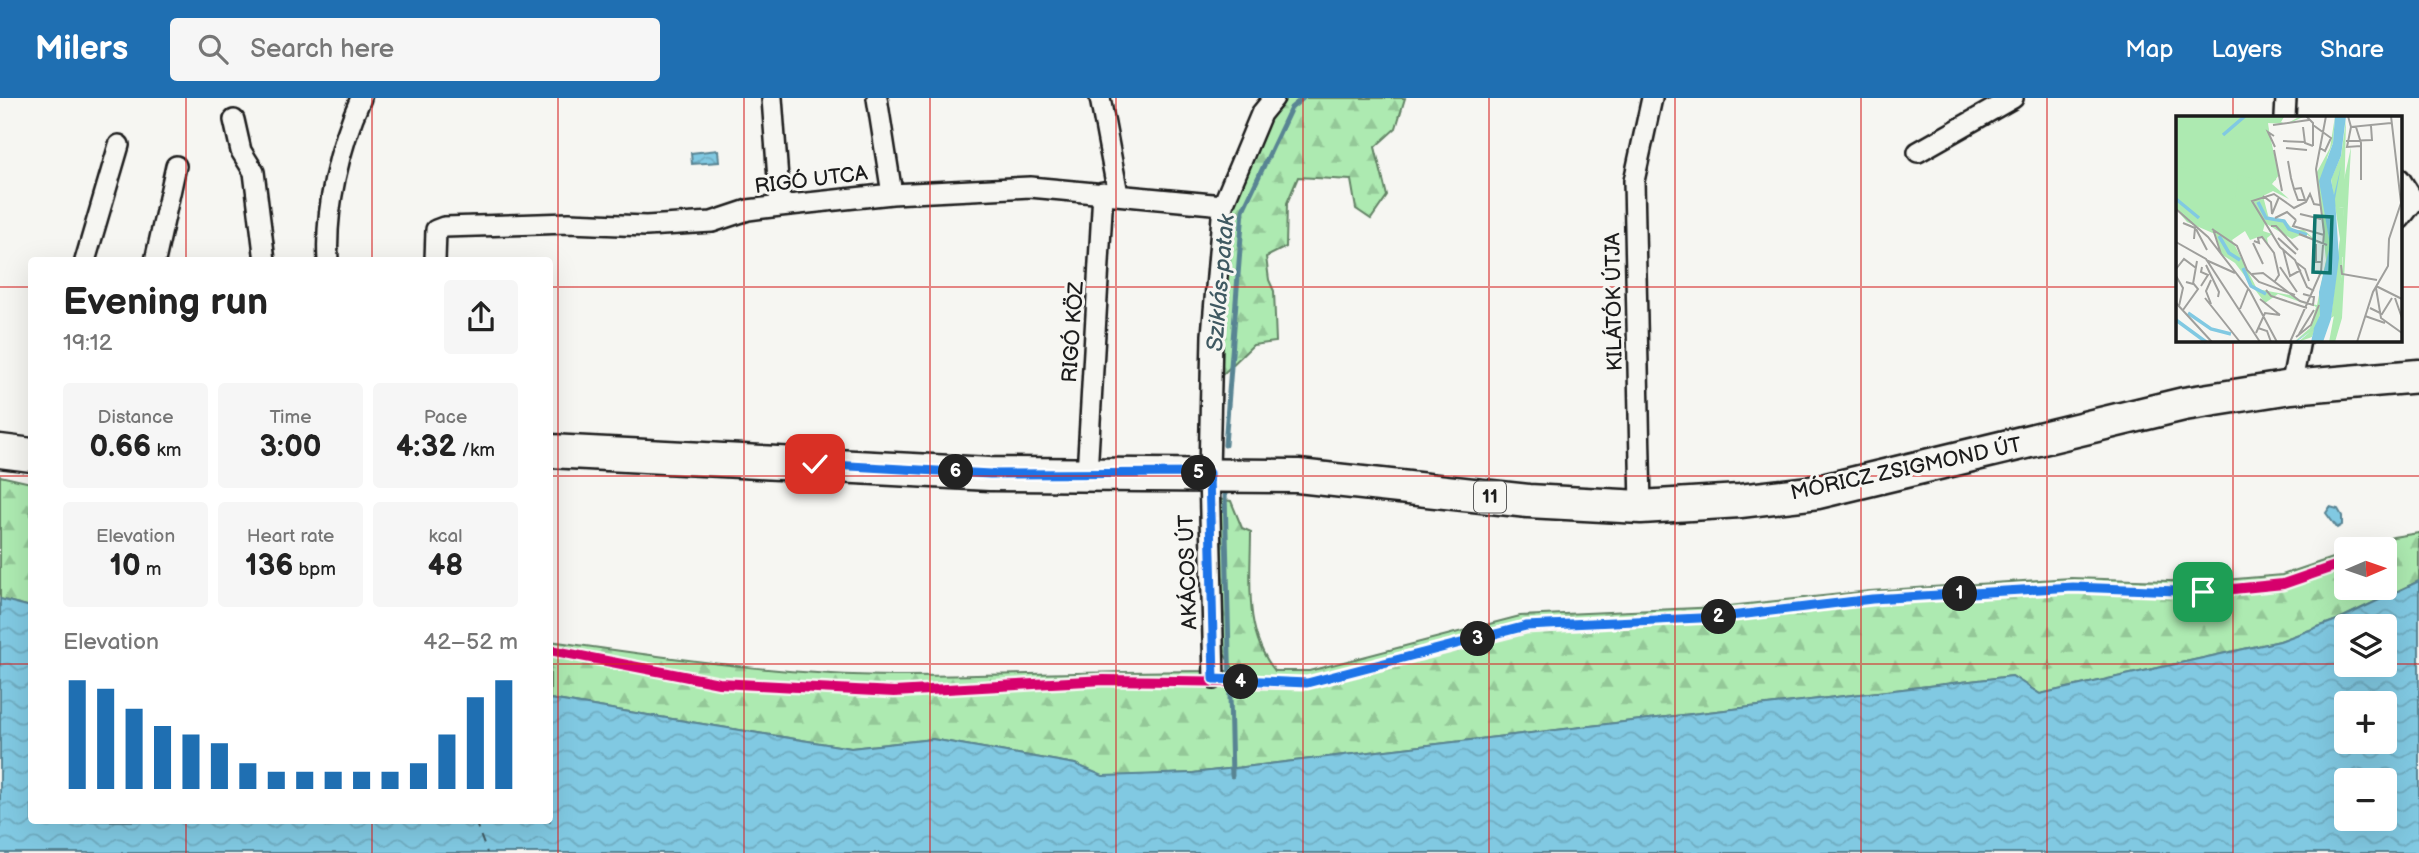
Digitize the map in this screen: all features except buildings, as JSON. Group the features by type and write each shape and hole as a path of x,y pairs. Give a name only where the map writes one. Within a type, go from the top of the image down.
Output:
{"main road":[{"name":"MÓRICZ ZSIGMOND ÚT","path":"553,451 990,474 1209,473 1298,477 1528,501 1642,507 1740,501 1818,492 2184,404 2291,387 2419,376"},
{"path":"0,451 28,455"}],"street":[{"path":"328,257 327,237 336,181 361,98"},
{"path":"772,98 780,206"},
{"path":"877,98 892,194"},
{"name":"RIGÓ KÖZ","path":"1087,474 1111,193 1100,98"},
{"name":"AKÁCOS ÚT","path":"1214,679 1209,473 1212,335 1223,205 1261,106 1274,98"},
{"name":"KILÁTÓK ÚTJA","path":"1642,507 1634,181 1652,98"},
{"path":"1918,152 2013,98"},
{"path":"2285,116 2286,98"},
{"path":"234,120 241,151 254,173 264,257"},
{"path":"86,257 119,145"},
{"path":"156,257 176,166"},
{"path":"2402,182 2416,199 2402,216"},
{"name":"RIGÓ UTCA","path":"435,257 434,236 436,230 444,227 569,223 646,226 712,222 747,210 892,194 1030,187 1223,205"},
{"path":"2291,387 2300,341"}],"green space":[{"path":"1286,98 1405,98 1396,128 1375,147 1387,196 1371,219 1356,209 1351,180 1298,177 1287,203 1286,247 1266,257 1269,280 1274,291 1276,342 1253,345 1218,379 1232,205 1265,125"},
{"path":"0,476 28,482 28,606 0,599"},
{"path":"1217,499 1231,501 1242,528 1251,532 1250,587 1253,622 1265,656 1275,671 1309,671 1520,616 1719,607 1870,591 2071,578 2201,582 2282,575 2334,557 2334,600 2379,600 2350,614 2334,614 2334,621 2280,641 2040,694 2012,676 1193,773 1103,777 1075,764 932,739 851,748 553,699 553,641 721,664 851,675 1235,671 1221,649"},
{"path":"2419,533 2419,581 2398,591 2398,537 2393,537"}],"water":[{"path":"718,150 719,162 692,164 691,153"},
{"path":"2330,507 2338,509 2342,516 2342,525 2337,528 2326,513"},
{"path":"2419,581 2419,853 0,853 0,599 28,606 28,824 553,824 553,699 851,748 932,739 1075,764 1103,776 1193,773 2012,676 2040,694 2280,641 2334,621 2334,677 2397,677 2397,614 2350,614 2379,600 2398,600 2398,591"}],"waterway":[{"name":"Sziklás-patak","path":"1225,445 1243,210 1291,108 1303,98"},
{"name":"Sziklás-patak","path":"1225,492 1232,776"}],"ferry route":[{"path":"476,824 487,853"}],"cycle path":[{"path":"1209,473 1214,679"},
{"path":"553,651 719,683 894,692 1104,680 1307,683 1526,627 1722,616 1872,599 2073,587 2203,592 2283,584 2334,566"}],"route":[{"path":"815,464 990,474 1209,473 1214,679 1307,683 1526,626 1722,617 1872,599 2073,587 2203,592"}]}
